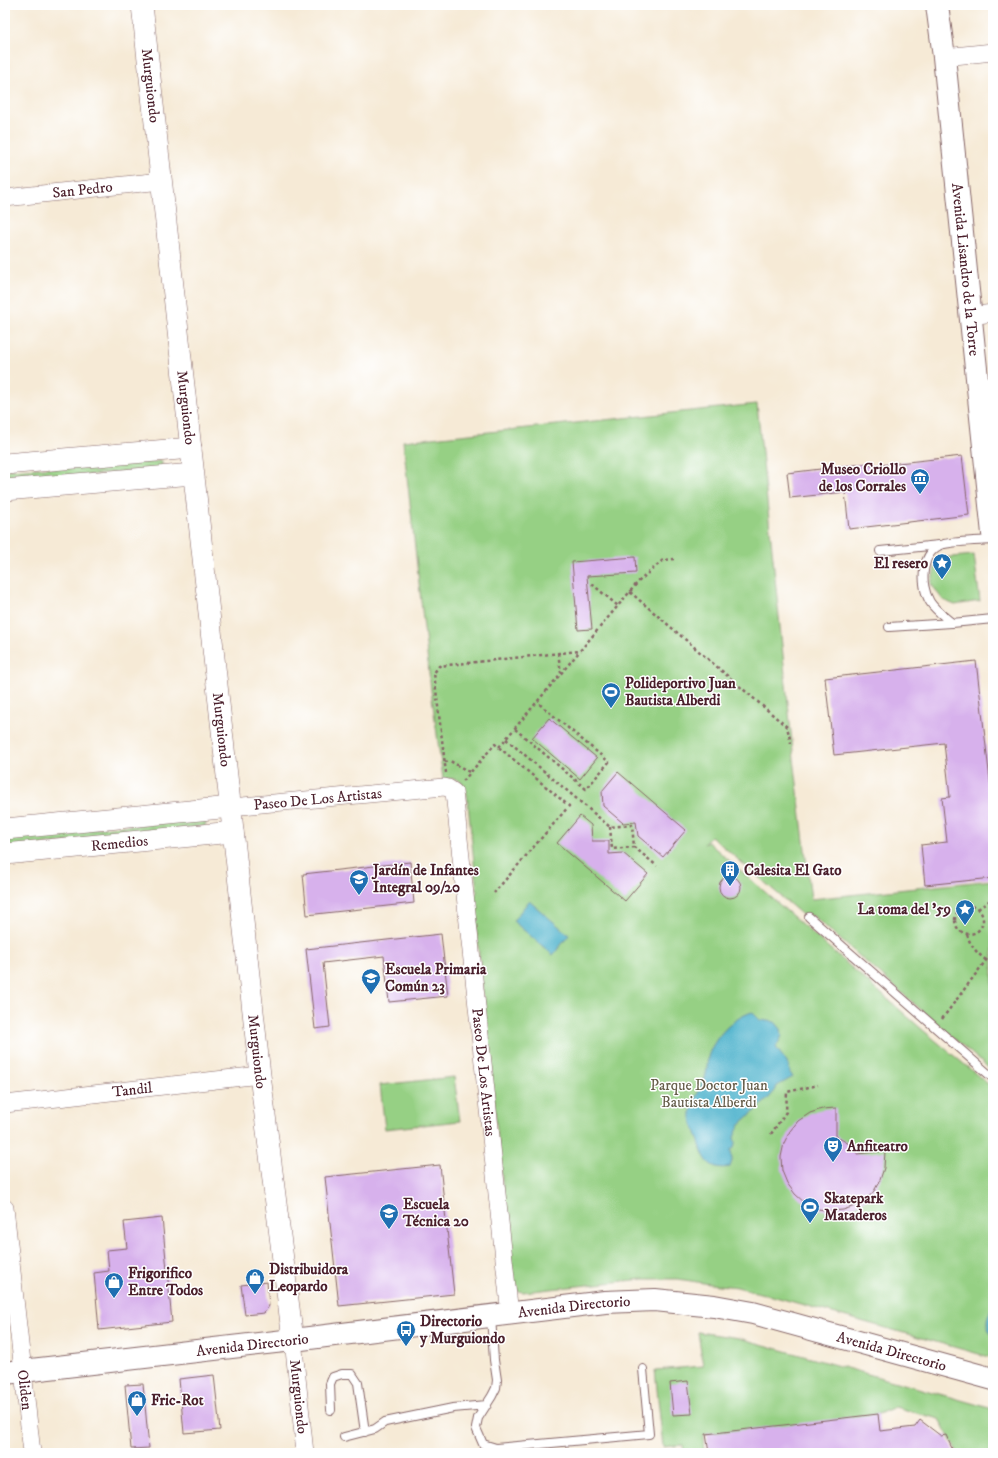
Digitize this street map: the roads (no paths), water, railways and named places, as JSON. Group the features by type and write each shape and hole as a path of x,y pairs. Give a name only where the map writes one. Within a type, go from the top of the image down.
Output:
{"main road":[{"name":"Avenida Lisandro de la Torre","path":"937,5 944,57 993,534"},
{"name":"Avenida Directorio","path":"14,1372 500,1316 605,1302 655,1300 714,1306 753,1313 993,1380"}],"street":[{"name":"Murguiondo","path":"142,5 260,1075 293,1340 305,1453"},
{"path":"944,57 993,52"},
{"name":"San Pedro","path":"5,198 161,181"},
{"path":"970,316 993,313"},
{"path":"5,464 190,448"},
{"path":"5,490 193,474"},
{"name":"Paseo De Los Artistas","path":"230,807 451,790 500,1316"},
{"name":"Remedios","path":"5,829 230,807"},
{"name":"Remedios","path":"5,854 233,832"},
{"name":"Tandil","path":"5,1104 260,1075"},
{"name":"Oliden","path":"5,1208 14,1372 32,1453"}],"lane":[{"path":"880,552 993,540"},
{"path":"944,544 933,550 926,559 924,572 925,586 929,600 934,608 952,623"},
{"path":"889,627 993,619"},
{"path":"809,917 993,1078"},
{"path":"500,1316 494,1360 497,1380 496,1388 478,1418 476,1428 482,1444 496,1451 649,1434 643,1369"},
{"path":"331,1410 330,1384 333,1377 342,1374 352,1374 358,1383 365,1432"},
{"path":"344,1437 375,1429 385,1422 453,1408 487,1405"}],"water":[{"path":"529,901 569,935 553,955 513,921"},
{"path":"752,1012 760,1020 775,1022 781,1029 782,1036 776,1047 786,1062 793,1077 777,1086 775,1091 767,1100 740,1124 734,1137 735,1143 734,1148 731,1150 732,1161 730,1167 721,1168 710,1163 703,1153 692,1121 692,1109 705,1078 708,1057 715,1042 731,1024"},
{"path":"993,1308 993,1336 987,1326 987,1318"}],"place":[{"name":"Museo Criollo de los Corrales","path":"920,495"},
{"name":"El resero","path":"942,580"},
{"name":"Polideportivo Juan Bautista Alberdi","path":"611,709"},
{"name":"Calesita El Gato","path":"730,887"},
{"name":"Jardín de Infantes Integral 09/20","path":"359,896"},
{"name":"La toma del '59","path":"965,926"},
{"name":"Escuela Primaria Común 23","path":"371,995"},
{"name":"Anfiteatro","path":"833,1163"},
{"name":"Skatepark Mataderos","path":"810,1224"},
{"name":"Escuela Técnica 20","path":"389,1230"},
{"name":"Distribuidora Leopardo","path":"255,1295"},
{"name":"Frigorifico Entre Todos","path":"114,1299"},
{"name":"Directorio y Murguiondo","path":"406,1347"},
{"name":"Fric-Rot","path":"137,1417"}],"park label":[{"name":"Parque Doctor Juan Bautista Alberdi","path":"709,1094"}]}
